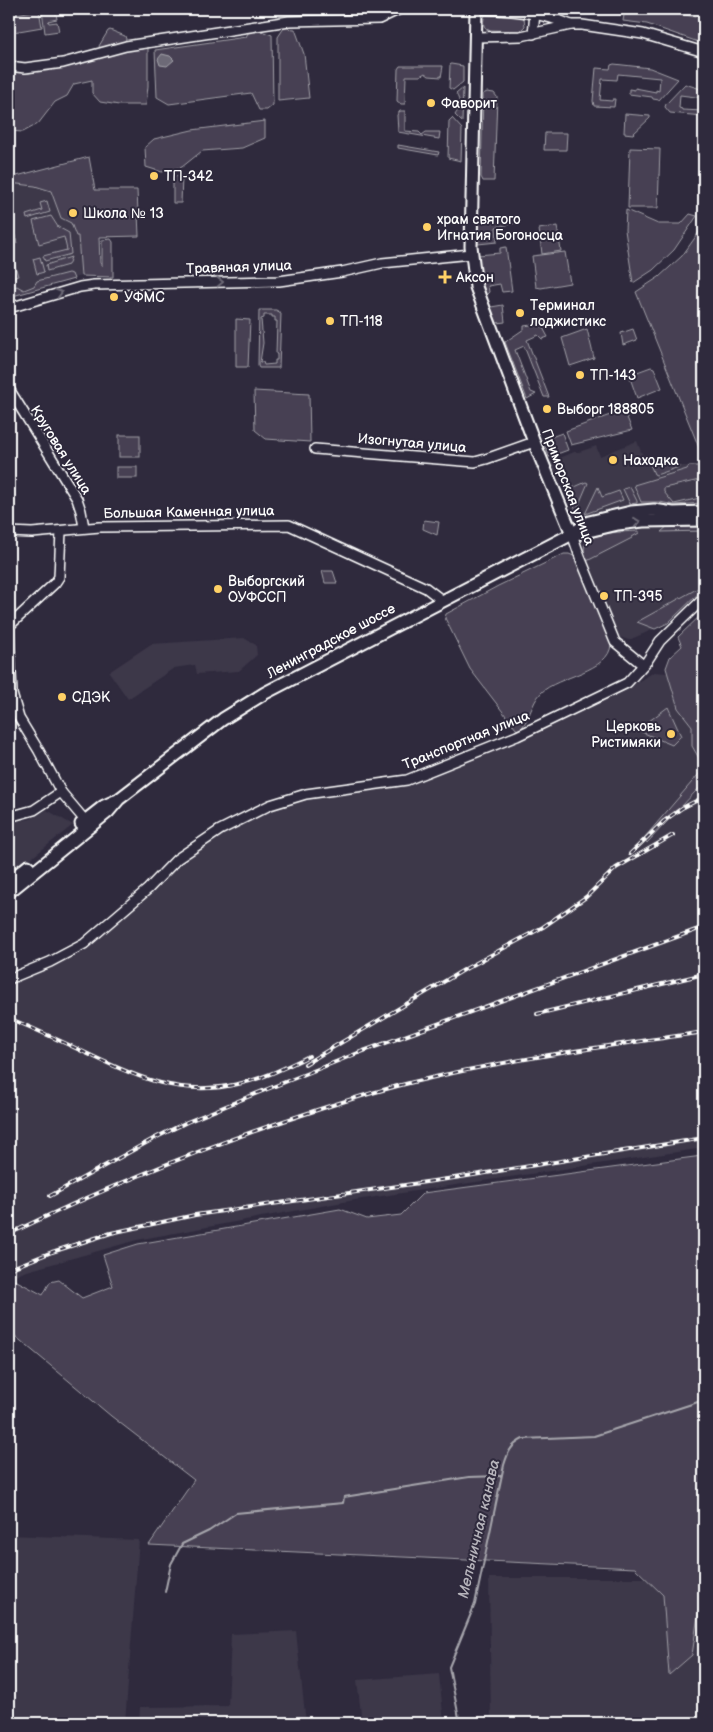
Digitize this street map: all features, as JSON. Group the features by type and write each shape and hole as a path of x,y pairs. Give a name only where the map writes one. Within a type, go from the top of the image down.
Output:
{"main road":[{"name":"Приморская улица","path":"476,9 471,254 478,296 534,442 572,534"},
{"name":"Ленинградское шоссе","path":"9,892 88,823 104,806 119,799 223,719 256,698 320,663 572,534 589,522 631,512 654,510 673,513 704,512"},
{"name":"Ленинградское шоссе","path":"572,534 618,524 643,521 704,520"},
{"name":"Ленинградское шоссе","path":"9,881 88,823"}],"street":[{"path":"9,66 25,68 63,63 126,46 289,21 379,19 400,9"},
{"path":"476,9 535,13 571,25 600,27 643,34 704,52"},
{"path":"533,34 535,13"},
{"path":"476,36 533,34 571,25"},
{"name":"Травяная улица","path":"9,308 80,287 94,285 279,281 342,272 382,263 471,254"},
{"name":"Круговая улица","path":"9,389 37,437 77,498 84,527"},
{"name":"Изогнутая улица","path":"315,449 475,462 486,460 534,442"},
{"name":"Большая Каменная улица","path":"9,532 60,531 84,527 288,525 426,588 443,600"},
{"path":"60,531 59,577 56,583 9,626 13,702 19,718 40,751 61,792 88,823"},
{"name":"Приморская улица","path":"572,534 615,642 643,665"},
{"name":"Транспортная улица","path":"9,978 50,962 84,944 148,889 176,859 220,830 253,813 270,805 306,794 407,780 517,736 627,683 660,641 704,598"},
{"path":"9,817 34,810 61,792"}],"shaded area":[{"path":"55,9 57,19 48,21 49,23 57,22 59,31 45,33 42,10"},
{"path":"625,9 668,9 704,19 704,44 647,24 623,21"},
{"path":"39,10 42,27 13,32 10,15"},
{"path":"485,15 520,15 524,19 525,26 520,31 488,30 483,21"},
{"path":"284,28 295,29 304,54 309,98 278,101 278,37"},
{"path":"110,30 125,36 125,42 100,48 99,46"},
{"path":"261,31 272,35 273,105 267,110 259,110 251,93 169,104 157,97 155,50 246,37 248,33"},
{"path":"148,46 146,105 119,105 100,102 92,93 92,80 74,84 67,96 55,102 38,124 23,132 9,131 9,74 13,72 29,73"},
{"path":"162,54 170,56 174,60 167,66 160,65 158,59"},
{"path":"451,64 463,66 463,82 453,90 449,88"},
{"path":"611,65 650,68 678,79 659,100 652,97 629,94 629,89 659,91 660,78 618,74 617,80 602,79 600,100 612,101 615,99 614,107 594,106 596,68 610,69"},
{"path":"400,66 443,66 441,77 429,76 425,73 420,76 406,76 405,104 401,104 397,101 398,69"},
{"path":"685,84 704,90 704,98 680,95 679,108 682,110 703,111 703,116 670,113 665,107"},
{"path":"463,88 462,122 455,115 459,105 459,99 456,94"},
{"path":"487,92 494,93 497,97 494,181 483,181 481,177 483,94"},
{"path":"400,111 405,111 405,131 419,132 422,135 426,132 440,132 439,139 398,132 397,115"},
{"path":"625,114 650,116 650,118 633,134 624,133"},
{"path":"452,118 462,129 461,161 448,158 449,121"},
{"path":"265,121 265,138 242,148 202,151 182,167 162,172 146,167 145,147 154,139 192,130"},
{"path":"704,131 704,163 700,159 701,135"},
{"path":"545,133 567,133 566,150 544,150"},
{"path":"398,145 439,152 438,155 398,148"},
{"path":"630,148 660,149 658,208 628,208"},
{"name":"Школа № 13","path":"89,157 95,190 137,190 139,236 99,237 100,263 103,276 81,276 35,289 9,292 9,178"},
{"path":"89,157 95,190 137,190 139,236 99,237 100,263 102,266 102,240 111,239 113,242 113,277 81,276 78,236 76,236 71,223 61,218 51,191 35,186 9,183 9,178"},
{"path":"173,176 182,176 181,203 173,203"},
{"path":"47,201 50,212 27,219 26,215 42,210 40,203"},
{"path":"626,210 658,224 681,224 690,214 697,216 674,250 653,270 633,283 625,230"},
{"path":"51,216 58,227 69,233 71,254 45,261 43,256 67,250 64,237 39,244 33,221"},
{"path":"505,218 514,218 516,223 496,227 497,242 478,244 478,226 481,219 486,219 486,222 505,221"},
{"path":"704,225 704,460 636,292 659,277 682,256"},
{"path":"557,226 561,251 542,254 539,229"},
{"path":"13,229 17,243 9,245 9,230"},
{"path":"9,245 18,276 14,277 9,259"},
{"path":"506,247 512,291 502,292 500,284 488,286 489,292 486,295 478,255 500,253 500,248"},
{"path":"565,252 570,283 541,288 536,287 532,256"},
{"path":"40,257 44,272 37,274 33,259"},
{"path":"71,257 68,265 47,271 46,265"},
{"path":"68,273 72,274 74,279 9,297 9,289 17,286 24,290 34,286 37,281"},
{"path":"503,305 505,322 497,323 491,307"},
{"path":"259,310 276,310 281,313 279,368 259,368","holes":["264,315 272,315 272,317 275,317 275,321 277,321 277,360 275,360 275,364 264,365 263,362 260,362 263,343 261,319 264,318"]},
{"path":"236,319 250,320 248,367 236,367"},
{"path":"537,324 542,326 548,337 542,339 538,335 527,340 549,397 544,397 524,346 515,350 531,392 536,394 527,399 505,342 524,329 524,326"},
{"path":"587,329 594,358 570,366 562,338"},
{"path":"633,329 637,340 623,345 621,333"},
{"path":"651,367 654,368 662,388 637,398 629,375"},
{"path":"254,391 309,394 310,442 266,439 255,430"},
{"path":"624,410 632,430 571,445 566,431"},
{"path":"562,433 568,450 549,457 543,440"},
{"path":"119,435 140,435 140,457 119,457"},
{"path":"637,441 642,454 647,457 679,466 704,467 704,507 640,505 581,520 575,518 558,474 551,469 550,462 574,452 596,446 600,456"},
{"path":"647,457 679,466 679,467 656,475"},
{"path":"689,466 701,466 704,479 664,488 664,492 674,504 704,497 704,503 674,505 660,502 641,502 634,485 687,469"},
{"path":"116,467 137,467 137,478 116,478"},
{"path":"586,482 588,483 576,511 568,490"},
{"path":"598,487 602,497 619,491 623,500 585,514"},
{"path":"630,487 637,503 630,504 623,489"},
{"path":"424,520 439,522 437,535 423,529"},
{"path":"704,522 704,588 668,623 629,640 616,636 582,553 585,540 604,531"},
{"path":"704,524 704,531 661,532 669,525"},
{"path":"639,531 632,538 587,561 584,547 594,537 609,533"},
{"path":"564,554 576,557 611,644 608,653 602,661 582,673 549,687 541,693 525,723 519,730 516,729 470,669 445,618 446,614"},
{"path":"322,571 333,571 337,583 325,583"},
{"path":"702,586 704,588 668,623 655,629 637,622"},
{"path":"704,612 704,767 692,746 692,726 678,708 666,668 670,657 682,646 678,637"},
{"path":"244,638 256,645 257,655 239,671 197,674 195,665 174,668 128,699 109,672 151,644"},
{"path":"654,672 668,673 678,708 692,726 692,746 704,768 644,838 648,843 704,786 704,1148 349,1201 137,1240 24,1272 9,1279 9,983 50,967 88,947 180,862 220,834 271,808 305,798 408,783 519,740 633,685"},
{"path":"668,707 681,736 672,745 637,730"},
{"path":"704,768 704,786 697,790 647,843 644,838"},
{"path":"47,810 73,825 9,876 9,822 30,819"},
{"path":"702,1156 704,1158 704,1575 692,1655 669,1675 663,1595 635,1568 149,1545 194,1480 111,1416 9,1329 9,1283 15,1280 43,1295 50,1282 59,1280 82,1298 113,1286 103,1255 138,1244 340,1209 367,1219 401,1215 423,1193"},
{"path":"9,1535 139,1540 125,1723 9,1723"},
{"path":"489,1578 704,1578 704,1723 491,1723"},
{"path":"296,1631 306,1723 139,1723 140,1707 228,1706 231,1634"},
{"path":"439,1674 444,1723 362,1723 357,1680"}],"waterway":[{"name":"Мельничная канава","path":"460,1723 449,1667 475,1604 504,1465 511,1449 523,1439 594,1436 704,1400"},
{"path":"165,1592 171,1564 182,1544 209,1531 236,1513 343,1503 344,1497 469,1477 501,1476"}],"railway":[{"path":"630,854 664,821 682,808 704,797"},
{"path":"305,1064 467,968 543,927 586,897 616,868 673,835"},
{"path":"50,1196 187,1122 255,1094 358,1053 704,927"},
{"path":"537,1014 704,974"},
{"path":"11,1019 125,1071 160,1083 179,1087 217,1087 247,1082 309,1056"},
{"path":"9,1234 84,1199 199,1152 277,1123 369,1094 409,1083 492,1065 704,1032"},
{"path":"9,1269 52,1252 111,1233 195,1215 461,1177 704,1138"}],"place":[{"name":"Фаворит","path":"431,103"},
{"name":"ТП-342","path":"154,176"},
{"name":"Школа № 13","path":"73,213"},
{"name":"храм святого Игнатия Богоносца","path":"427,227"},
{"name":"Аксон","path":"445,277"},
{"name":"УФМС","path":"114,297"},
{"name":"Терминал лоджистикс","path":"520,313"},
{"name":"ТП-118","path":"330,321"},
{"name":"ТП-143","path":"580,375"},
{"name":"Выборг 188805","path":"547,409"},
{"name":"Находка","path":"613,460"},
{"name":"Выборгский ОУФССП","path":"218,589"},
{"name":"ТП-395","path":"604,596"},
{"name":"СДЭК","path":"62,697"},
{"name":"Церковь Ристимяки","path":"671,734"}]}
